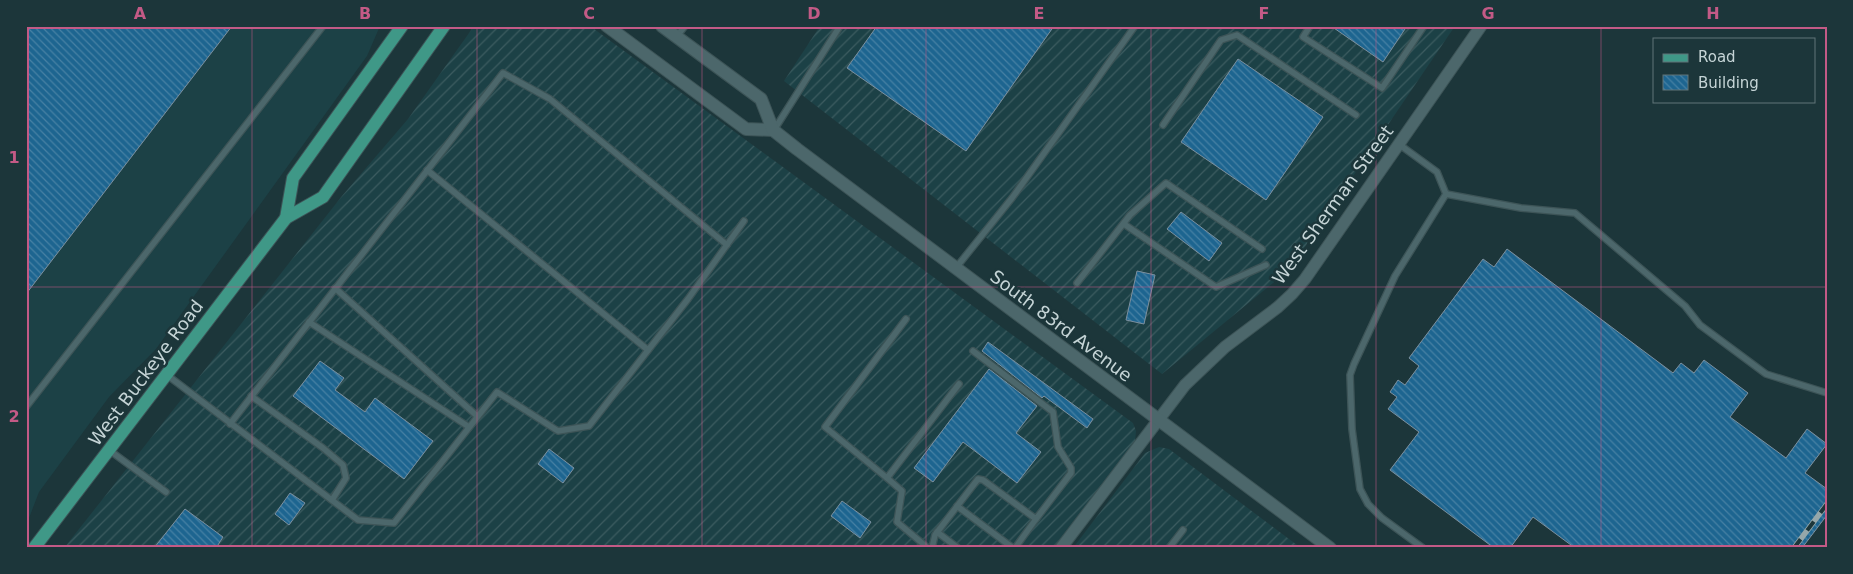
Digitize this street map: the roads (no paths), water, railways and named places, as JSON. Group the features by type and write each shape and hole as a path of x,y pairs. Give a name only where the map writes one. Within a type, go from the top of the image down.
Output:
{"main road":[{"name":"West Buckeye Road","path":"286,218 293,178 402,26"},
{"name":"West Buckeye Road","path":"34,548 286,218 323,197 444,26"},
{"path":"607,26 746,129 774,130"},
{"name":"South 83rd Avenue","path":"662,26 761,100 774,130 955,269 1330,548"}],"street":[{"name":"West Sherman Street","path":"1063,547 1185,385 1225,347 1292,294 1305,279 1481,26"}],"lane":[{"path":"26,407 323,26"},
{"path":"676,37 685,26"},
{"path":"774,130 840,26"},
{"path":"955,269 1012,198 1135,26"},
{"path":"1310,26 1303,36 1382,88 1424,26"},
{"path":"1162,125 1221,40 1237,35 1356,115"},
{"path":"230,424 503,73 550,99 727,245"},
{"path":"1400,145 1437,172 1446,194"},
{"path":"427,170 648,350"},
{"path":"1077,283 1130,215 1166,183 1262,249"},
{"path":"1446,194 1521,208 1574,213 1685,306 1700,325 1766,374 1827,393"},
{"path":"1423,548 1382,518 1368,504 1360,489 1352,429 1350,375 1395,276 1446,194"},
{"path":"167,375 358,520 394,523 497,392 558,431 589,426 744,221"},
{"path":"1124,224 1216,287 1266,265"},
{"path":"335,288 478,416"},
{"path":"906,319 825,427 902,491 897,522 930,548 938,532 976,481 980,479 1036,519"},
{"path":"309,322 469,427"},
{"path":"957,506 1014,548 1071,473 1071,468 1058,447 1053,412 973,352"},
{"path":"887,478 959,384"},
{"path":"251,396 344,465 346,478 332,500"},
{"path":"109,450 166,492"},
{"path":"1169,548 1183,530"},
{"path":"938,532 958,548"}],"railway":[{"path":"1794,548 1827,504"}]}
